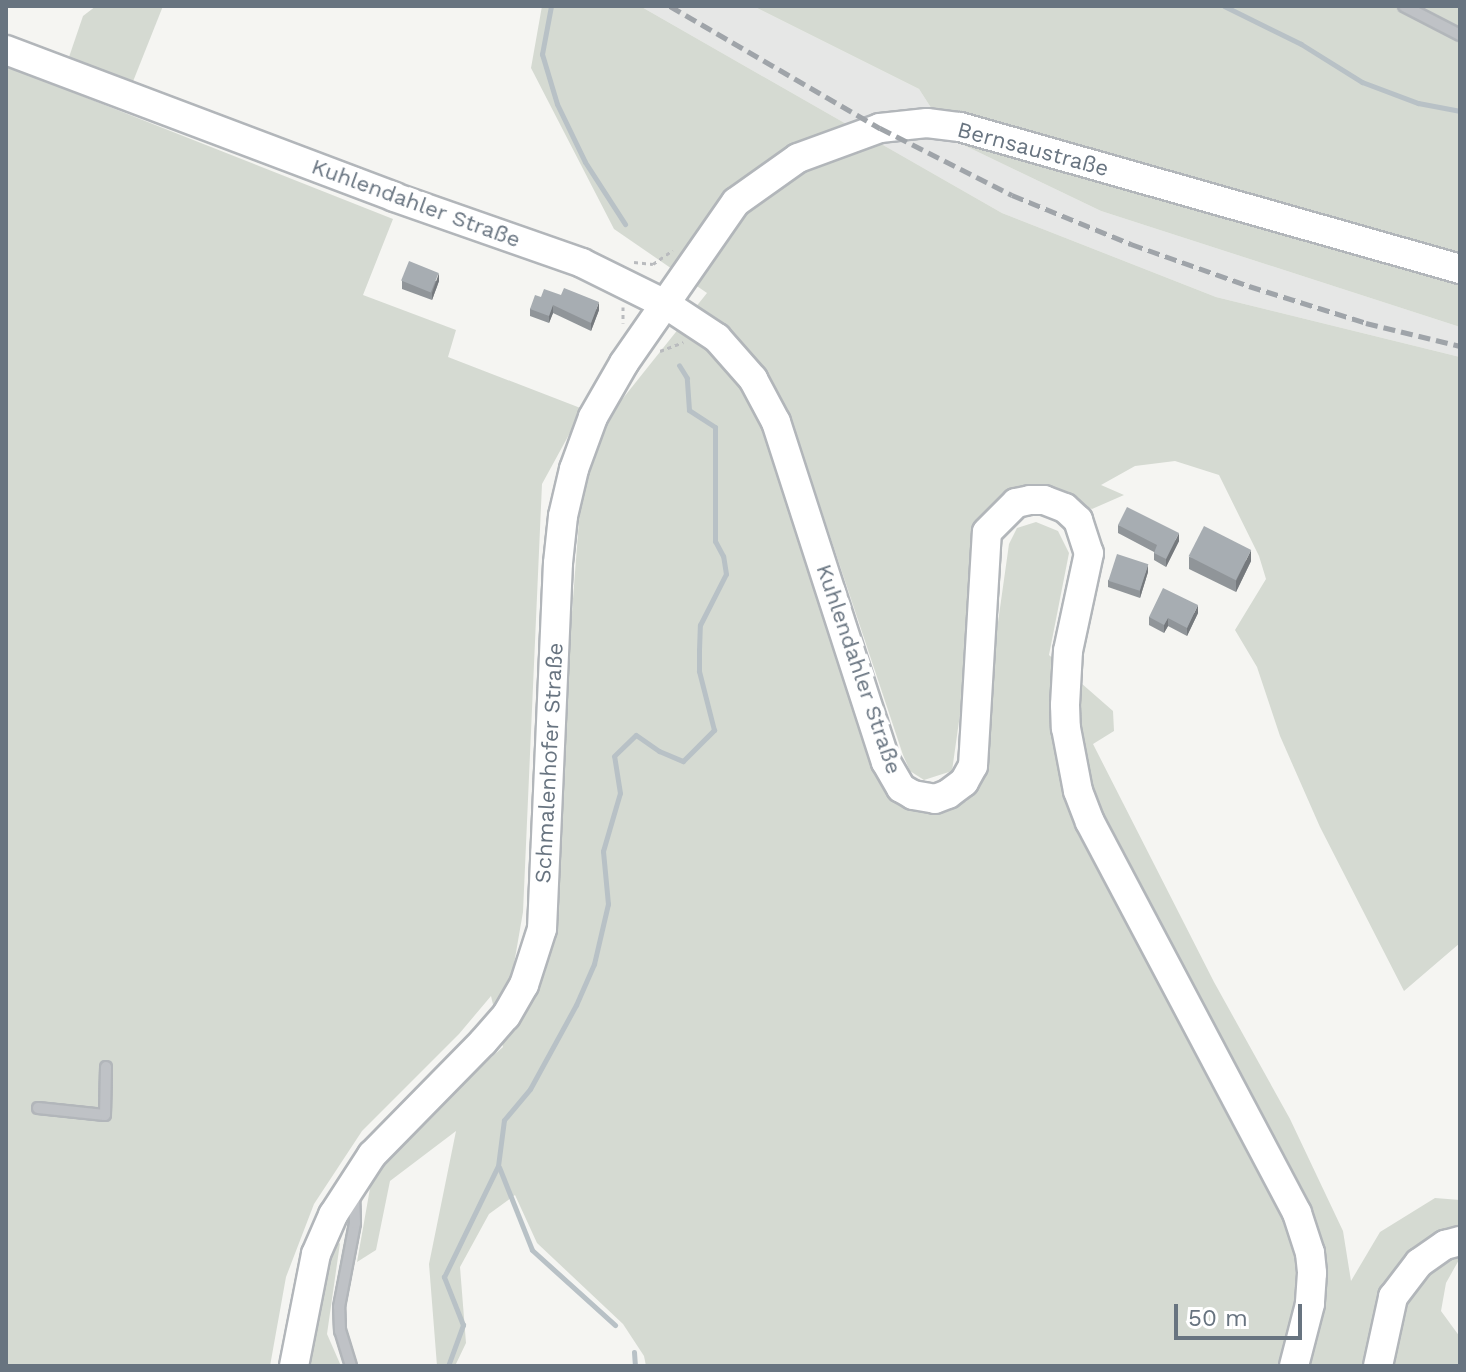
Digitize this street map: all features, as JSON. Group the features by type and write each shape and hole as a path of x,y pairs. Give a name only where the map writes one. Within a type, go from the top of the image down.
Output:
{"main road":[{"name":"Kuhlendahler Straße","path":"6,50 394,197 582,263 667,305 717,338 753,379 776,422 886,762 901,788 913,795 935,799 948,794 964,782 973,766 987,532 1016,503 1030,500 1044,500 1065,508 1078,520 1089,553 1068,651 1065,705 1066,728 1078,791 1103,848 1297,1213 1310,1253 1312,1273 1310,1304 1294,1366"},
{"name":"Bernsaustraße","path":"667,305 697,254 736,202 798,158 880,128 927,123 960,127 1460,269"},
{"name":"Schmalenhofer Straße","path":"294,1366 316,1254 333,1215 372,1155 483,1042 506,1016 524,985 542,929 563,516 574,469 593,417 624,363 667,305"},
{"path":"1378,1366 1393,1297 1419,1263 1445,1245 1460,1241"}],"lane":[{"path":"1404,6 1460,35"},
{"path":"38,1108 105,1115 106,1067"},
{"path":"351,1366 340,1331 339,1307 355,1223 354,1181"}],"path":[{"path":"623,333 623,307 603,292 619,258 653,264 678,245"},
{"path":"684,341 695,347"}],"shaded area":[{"path":"96,6 163,6 132,84 68,60 83,16"},
{"path":"542,6 640,6 1002,213 1216,297 1460,357 1460,943 1404,991 1320,827 1280,736 1257,667 1235,630 1266,579 1259,556 1219,475 1175,461 1135,466 1101,485 1124,495 1092,509 1061,494 988,515 952,771 924,780 910,771 903,755 814,488 793,520 833,637 872,768 892,802 929,814 967,801 988,761 990,679 1009,544 1017,528 1036,522 1058,531 1069,553 1049,655 1113,711 1114,731 1093,744 1214,982 1290,1119 1343,1231 1351,1281 1380,1232 1435,1198 1460,1200 1460,1258 1446,1283 1441,1311 1460,1337 1460,1366 646,1366 644,1356 623,1324 537,1243 515,1195 489,1214 460,1267 466,1343 455,1366 437,1366 429,1264 456,1131 390,1181 376,1250 357,1262 372,1177 447,1096 503,1047 491,996 459,1034 362,1131 314,1204 286,1277 270,1366 6,1366 6,66 393,219 363,295 456,330 448,357 583,409 542,484 523,912 514,964 527,1005 561,756 582,481 597,439 616,407 707,293 614,229 531,68"},
{"path":"640,6 753,6 919,89 951,139 1101,211 1460,327 1460,357 1216,297 1002,213"},
{"path":"753,6 1460,6 1460,327 1101,211 951,139 919,89"},
{"path":"340,1243 327,1334 341,1366 307,1366 332,1247"}],"building":[{"path":"409,261 439,273 431,292 401,280"},
{"path":"564,288 599,302 591,323 553,305 549,316 530,309 535,295 541,297 544,289 561,295"},
{"path":"1127,507 1179,533 1166,559 1154,553 1157,545 1118,525"},
{"path":"1204,526 1251,550 1236,580 1189,556"},
{"path":"1117,554 1148,564 1140,591 1108,581"},
{"path":"1163,588 1198,605 1187,628 1168,618 1164,625 1149,617"}],"waterway":[{"path":"551,6 542,54 557,104 585,162 625,224"},
{"path":"1224,6 1301,44 1362,82 1418,103 1460,111"},
{"path":"448,1366 463,1325 444,1277 498,1166 504,1120 530,1089 576,1005 594,964 608,904 603,851 620,793 614,756 636,735 659,751 683,761 714,730 699,671 699,650 700,625 726,574 723,556 715,541 715,427 689,410 687,378 679,365"},
{"path":"499,1167 532,1250 615,1325"},
{"path":"634,1352 635,1366"}],"railway":[{"path":"670,6 880,128 1012,195 1131,244 1249,286 1366,323 1460,346"}]}
